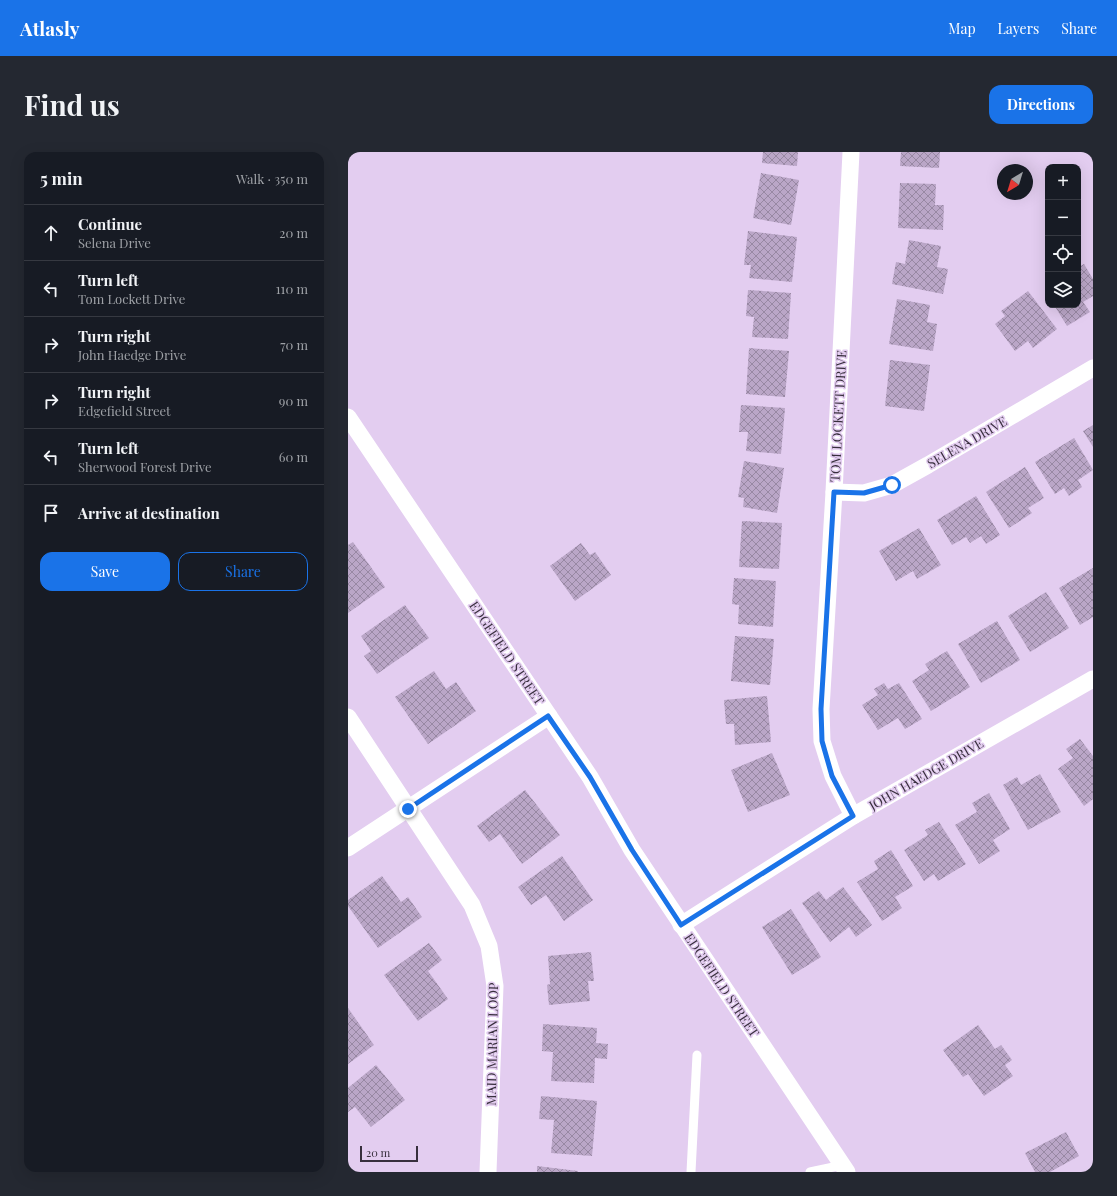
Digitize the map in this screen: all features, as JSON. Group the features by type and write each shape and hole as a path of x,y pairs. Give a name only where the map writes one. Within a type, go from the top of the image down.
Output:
{"street":[{"name":"TOM LOCKETT DRIVE","path":"851,152 834,492 821,709 822,741 832,776 853,816"},
{"name":"SELENA DRIVE","path":"834,492 864,493 892,485 1093,368"},
{"name":"EDGEFIELD STREET","path":"348,417 590,777 632,850 845,1169"},
{"name":"JOHN HAEDGE DRIVE","path":"681,925 853,816 1093,679"},
{"path":"348,848 548,716"},
{"name":"MAID MARIAN LOOP","path":"348,717 472,905 489,946 495,986 488,1172"}],"lane":[{"path":"691,1172 696,1055"},
{"path":"810,1172 845,1169"}],"building":[{"path":"763,152 798,152 797,166 762,163"},
{"path":"901,152 940,152 939,168 900,166"},
{"path":"761,173 799,180 791,225 753,218"},
{"path":"900,183 936,184 935,205 944,205 943,230 898,228"},
{"path":"748,231 797,237 792,282 749,278 751,265 744,265"},
{"path":"909,240 941,246 937,267 948,269 943,294 892,284 896,262 905,264"},
{"path":"1084,264 1093,279 1093,296 1083,302 1090,312 1067,326 1056,308 1081,308 1081,266"},
{"path":"748,290 791,293 788,339 752,337 754,317 746,316"},
{"path":"1028,291 1057,329 1033,348 1028,341 1015,351 995,324 1005,316 1001,311"},
{"path":"897,299 930,305 927,322 937,324 933,351 889,344"},
{"path":"749,348 789,351 785,397 746,394"},
{"path":"890,360 930,365 924,411 885,406"},
{"path":"741,405 785,408 781,454 746,451 748,432 739,432"},
{"path":"1093,425 1093,447 1083,431"},
{"path":"1074,438 1093,470 1078,480 1082,487 1069,496 1064,488 1055,494 1035,462"},
{"path":"744,461 784,468 777,513 743,507 744,498 738,497"},
{"path":"1025,467 1044,498 1028,508 1032,513 1009,528 986,492"},
{"path":"976,496 1000,535 986,544 981,536 970,543 966,537 952,545 937,520"},
{"path":"742,521 782,523 779,569 739,567"},
{"path":"919,528 941,565 917,579 913,571 896,581 879,551"},
{"path":"353,542 385,587 348,613 348,545"},
{"path":"581,543 590,555 595,552 611,575 575,601 550,566"},
{"path":"1093,568 1093,617 1080,625 1059,588"},
{"path":"734,578 776,581 773,627 738,624 739,605 732,604"},
{"path":"1046,592 1069,628 1030,652 1008,616"},
{"path":"405,605 429,638 377,674 364,656 371,651 361,636"},
{"path":"997,621 1020,660 981,683 958,644"},
{"path":"735,636 774,639 770,685 731,681"},
{"path":"947,651 970,687 931,711 912,681 929,670 925,664"},
{"path":"434,671 446,689 456,682 476,711 428,744 395,697"},
{"path":"884,683 888,689 899,683 922,719 905,729 898,718 878,730 862,705 878,695 874,689"},
{"path":"767,696 771,742 735,745 734,724 726,724 724,700"},
{"path":"1080,739 1093,756 1093,799 1084,806 1058,769 1073,758 1066,749"},
{"path":"772,753 790,795 748,812 731,770"},
{"path":"1040,774 1061,812 1028,830 1003,785 1017,777 1021,785"},
{"path":"525,790 560,835 522,864 500,834 489,842 477,826"},
{"path":"989,793 1010,829 993,840 1000,851 979,864 955,825 977,812 972,803"},
{"path":"939,822 966,864 938,881 934,874 924,881 904,850 928,835 925,830"},
{"path":"891,850 913,886 895,897 902,908 882,921 857,882 878,869 874,861"},
{"path":"562,856 593,900 564,921 546,895 531,905 518,887"},
{"path":"382,876 401,902 408,897 422,917 378,948 348,906 348,900"},
{"path":"843,887 872,925 856,937 849,927 830,942 802,903 819,891 826,900"},
{"path":"791,909 821,957 792,975 762,927"},
{"path":"429,943 442,960 428,971 448,999 418,1021 384,975"},
{"path":"591,952 594,981 588,981 590,1001 549,1005 547,985 550,984 548,956"},
{"path":"348,1008 374,1045 348,1064"},
{"path":"543,1024 597,1028 596,1043 608,1044 607,1059 595,1058 594,1083 551,1081 553,1052 542,1051"},
{"path":"978,1025 995,1049 1001,1045 1012,1060 1005,1065 1013,1076 984,1096 968,1074 963,1077 943,1050"},
{"path":"376,1065 405,1100 371,1127 355,1107 348,1112 348,1088"},
{"path":"541,1096 597,1101 592,1156 551,1153 554,1120 539,1119"},
{"path":"1066,1132 1079,1156 1050,1172 1035,1172 1025,1153"},
{"path":"537,1166 578,1171 578,1172 537,1172"}],"route":[{"path":"408,809 548,716 590,777 632,850 681,925 853,816 832,776 822,741 821,709 834,492 864,493 892,485"}]}
